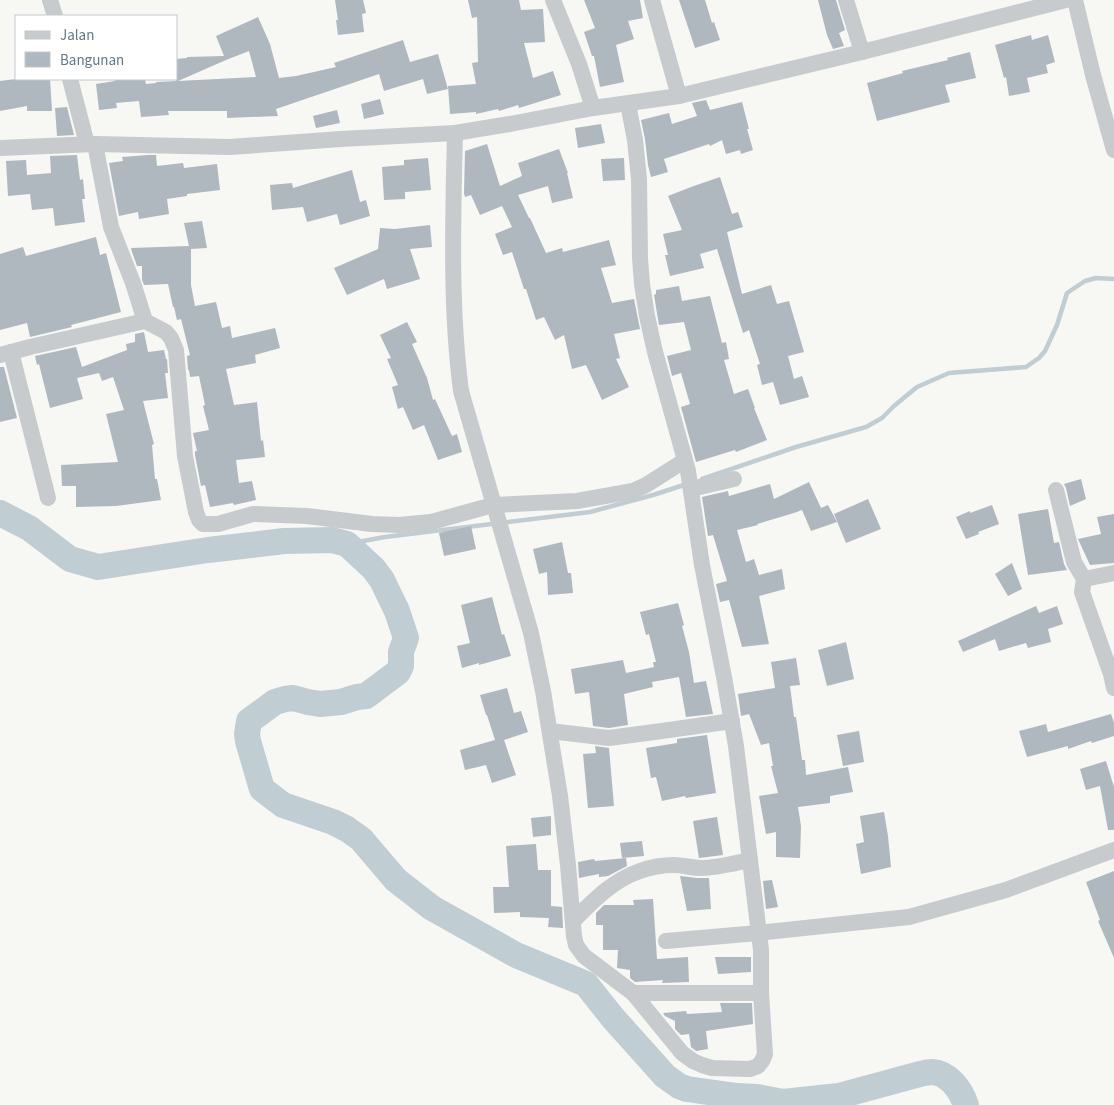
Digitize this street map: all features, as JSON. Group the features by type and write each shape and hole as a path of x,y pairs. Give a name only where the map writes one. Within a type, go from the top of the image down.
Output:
{"street":[{"path":"50,0 54,15"},
{"path":"553,0 579,64 593,108"},
{"path":"652,0 678,96"},
{"path":"846,0 862,52"},
{"path":"0,148 91,144 230,147 455,133 593,108 678,96 1066,0"},
{"path":"1075,0 1114,150"},
{"path":"70,80 91,144 110,227 133,283 144,321"},
{"path":"455,133 453,223 455,325 461,391 530,633 550,730 560,796 576,945 584,956 633,993 682,1053 693,1061 712,1068 750,1068 758,1066 764,1054 761,950 750,860 732,721 702,565 688,477 647,316 640,258 639,180 635,140 628,104"},
{"path":"48,498 6,353 144,321 166,332 176,350 185,456 196,512 203,524 218,524 252,514 307,516 372,524 399,525 497,518 626,492 646,485 688,477 734,479"},
{"path":"1056,490 1074,562 1084,579 1082,592 1113,678"},
{"path":"1084,579 1114,573"},
{"path":"550,730 609,738 732,721"},
{"path":"666,941 909,917 1006,890 1114,850"},
{"path":"573,921 609,887 640,871 675,865 702,868 750,860"},
{"path":"633,993 762,993"}],"building":[{"path":"335,0 363,0 366,13 362,14 364,32 338,35"},
{"path":"468,0 519,0 521,10 543,9 545,42 524,43 533,78 553,71 561,95 519,108 518,105 499,111 498,109 476,114 476,112 450,114 448,86 476,84 472,63 478,62 477,17 472,18"},
{"path":"584,0 640,0 643,18 628,21 634,39 616,45 624,82 600,87 594,56 592,56 584,32 595,28"},
{"path":"679,0 705,0 712,23 714,22 720,40 695,48"},
{"path":"818,0 836,0 845,30 839,33 844,46 833,49 827,35"},
{"path":"258,17 270,44 279,78 336,67 334,63 403,40 410,62 438,54 448,89 427,94 423,79 384,91 379,74 276,109 278,116 227,118 227,111 168,111 169,115 141,117 139,101 116,103 117,108 99,110 96,84 115,80 145,80 146,84 176,81 178,80 178,59 224,56 216,36","holes":["249,51 256,77 178,81"]},
{"path":"1031,35 1032,40 1048,35 1055,62 1046,65 1048,73 1027,78 1030,92 1009,96 1006,77 1004,78 995,45"},
{"path":"970,52 976,78 945,85 950,102 877,121 867,83"},
{"path":"15,79 50,80 52,111 27,111 27,106 0,111 0,81"},
{"path":"380,99 384,114 364,119 361,104"},
{"path":"706,100 710,110 742,102 753,150 741,154 740,150 726,154 722,140 710,146 709,144 664,159 668,172 651,177 641,120 669,113 672,124 697,116 692,103"},
{"path":"67,107 74,135 57,136 55,108"},
{"path":"337,110 340,123 316,128 313,116"},
{"path":"601,124 605,143 578,148 575,128"},
{"path":"487,144 500,186 522,176 518,163 559,149 568,173 573,198 552,203 548,186 518,195 546,253 562,248 563,252 609,240 616,265 601,268 612,303 634,299 640,329 614,334 620,358 616,359 629,387 602,400 586,365 572,369 564,335 555,340 544,317 536,320 512,252 503,255 495,234 512,227 502,206 480,215 471,195 465,197 465,151"},
{"path":"77,155 80,180 83,179 85,199 82,199 85,222 55,226 53,208 32,210 30,194 8,196 6,161 26,160 27,175 51,173 50,156"},
{"path":"156,155 157,166 183,163 184,168 217,164 220,190 187,194 187,196 167,199 169,214 139,219 138,212 119,216 109,163 123,161 122,157"},
{"path":"428,158 431,190 405,192 405,199 384,200 382,167 404,165 404,160"},
{"path":"624,158 625,180 603,181 601,159"},
{"path":"352,170 360,202 366,200 370,216 340,225 337,214 307,222 303,207 272,210 270,185 292,183 293,188"},
{"path":"720,177 732,214 738,212 743,227 727,232 742,294 771,285 777,304 789,301 804,352 788,356 794,379 802,376 809,397 780,405 773,382 762,385 757,365 760,364 749,330 743,333 717,249 700,254 704,268 670,276 663,234 682,230 668,196"},
{"path":"202,221 207,248 191,249 191,285 195,306 216,302 222,328 230,326 232,338 275,328 280,348 255,355 256,363 226,369 234,405 257,402 261,441 263,440 265,457 236,460 239,483 252,481 256,500 234,505 233,503 210,507 205,485 201,486 193,433 209,430 203,406 205,405 199,376 190,377 187,356 190,355 181,319 177,320 168,284 144,285 142,266 137,266 131,248 189,246 184,223"},
{"path":"430,225 432,247 410,249 420,279 387,289 384,279 347,295 334,268 378,249 380,228 395,229"},
{"path":"96,237 100,255 106,253 121,312 30,337 27,323 0,330 0,254 23,247 26,256"},
{"path":"679,286 682,301 710,296 722,343 726,342 729,359 724,360 734,394 748,389 767,440 736,452 735,450 696,462 681,407 690,404 681,373 672,376 667,356 691,350 684,322 659,325 654,295 656,290"},
{"path":"407,322 417,342 412,344 427,378 433,400 435,399 452,436 457,434 462,452 438,460 424,425 413,430 403,407 398,409 392,387 398,385 387,359 391,358 380,335"},
{"path":"144,332 148,352 164,350 167,359 168,373 165,373 168,398 143,401 154,444 152,445 155,479 157,479 161,500 116,506 76,507 76,486 62,486 61,465 118,462 106,414 124,410 113,377 102,381 99,373 77,378 83,399 50,408 39,364 37,365 35,356 76,347 82,367 127,350 126,344 135,342 135,334"},
{"path":"0,367 4,367 17,418 0,422"},
{"path":"1081,479 1086,499 1070,506 1064,484"},
{"path":"809,482 821,508 828,505 837,522 811,531 802,510 737,530 746,562 754,559 759,575 782,569 785,589 759,596 769,644 742,647 729,600 720,602 716,584 727,581 713,535 708,536 702,497 728,491 729,496 770,484 774,499"},
{"path":"868,499 881,529 846,543 834,514"},
{"path":"992,505 999,524 966,539 956,517"},
{"path":"1048,509 1054,543 1059,542 1067,570 1028,575 1018,514"},
{"path":"1114,514 1114,563 1090,565 1078,539 1101,534 1097,517"},
{"path":"471,526 476,549 444,556 439,533"},
{"path":"562,542 568,573 571,573 573,593 548,595 547,572 539,574 533,549"},
{"path":"1012,563 1022,589 1008,596 995,574"},
{"path":"492,597 502,635 504,634 511,656 462,668 457,646 470,643 461,605"},
{"path":"678,603 684,625 682,626 694,683 706,681 713,714 686,717 679,677 652,682 653,687 624,694 628,725 609,728 593,726 589,692 575,694 571,669 623,660 626,673 654,667 653,662 656,662 649,634 646,635 640,612"},
{"path":"1036,606 1039,613 1057,606 1063,624 1048,629 1051,642 1028,648 1026,643 999,651 995,639 963,652 958,641"},
{"path":"846,642 854,679 827,686 818,650"},
{"path":"796,658 800,685 790,686 802,760 805,760 806,775 848,767 853,792 830,796 830,803 798,807 801,826 800,858 776,857 776,832 766,834 759,796 778,793 771,766 773,766 769,743 761,745 749,714 741,716 738,694 775,688 771,662"},
{"path":"507,688 514,713 521,711 528,732 504,740 516,775 492,783 486,765 465,770 460,750 495,740 480,695"},
{"path":"1111,714 1114,723 1114,736 1068,749 1068,746 1027,757 1019,731 1046,724 1048,732"},
{"path":"859,731 864,762 843,766 837,735"},
{"path":"707,735 716,793 686,798 685,796 662,801 656,777 651,778 646,748 677,743 677,739"},
{"path":"595,746 609,748 614,806 588,808 583,754 596,753"},
{"path":"1106,761 1114,787 1114,830 1108,830 1100,786 1086,790 1080,769"},
{"path":"884,812 891,867 861,874 856,844 864,842 860,816"},
{"path":"551,816 551,835 533,837 531,818"},
{"path":"717,817 723,855 699,858 693,821"},
{"path":"642,841 644,856 622,858 620,843"},
{"path":"536,844 538,870 551,870 551,906 562,907 563,928 548,927 549,918 520,917 520,912 494,913 493,887 509,887 506,846"},
{"path":"626,858 627,866 608,876 599,877 599,874 579,878 578,862 594,859 595,861"},
{"path":"1114,871 1114,958 1098,921 1100,920 1086,882"},
{"path":"680,876 709,878 711,909 687,911"},
{"path":"772,880 778,907 766,909 763,881"},
{"path":"653,899 657,959 688,957 689,982 662,983 663,980 635,982 630,978 630,970 617,968 618,950 603,950 603,925 596,925 596,913 604,905 634,905 633,900"},
{"path":"715,957 751,957 751,972 718,974"},
{"path":"720,1003 752,1003 753,1024 706,1031 708,1049 696,1051 691,1047 689,1034 681,1035 675,1029 675,1021 663,1013 686,1011 687,1014 722,1012"}],"waterway":[{"path":"702,479 796,447 866,427 882,418 917,387 949,373 1026,367 1045,351 1057,325 1067,293 1085,281 1096,278 1114,279"},
{"path":"347,544 385,537 590,512 687,484"},
{"path":"0,513 29,528 70,559 98,567 208,550 284,541 332,540 347,544 374,569 382,580 397,611 406,638 401,652 401,666 398,672 366,696 341,702 320,704 293,698 285,699 275,702 249,721 248,741 262,789 283,805 333,822 347,829 361,839 396,880 432,908 516,955 586,984 613,1018 665,1076 679,1086 687,1089 783,1102 839,1096 932,1072 944,1075 954,1083 966,1105"}]}
